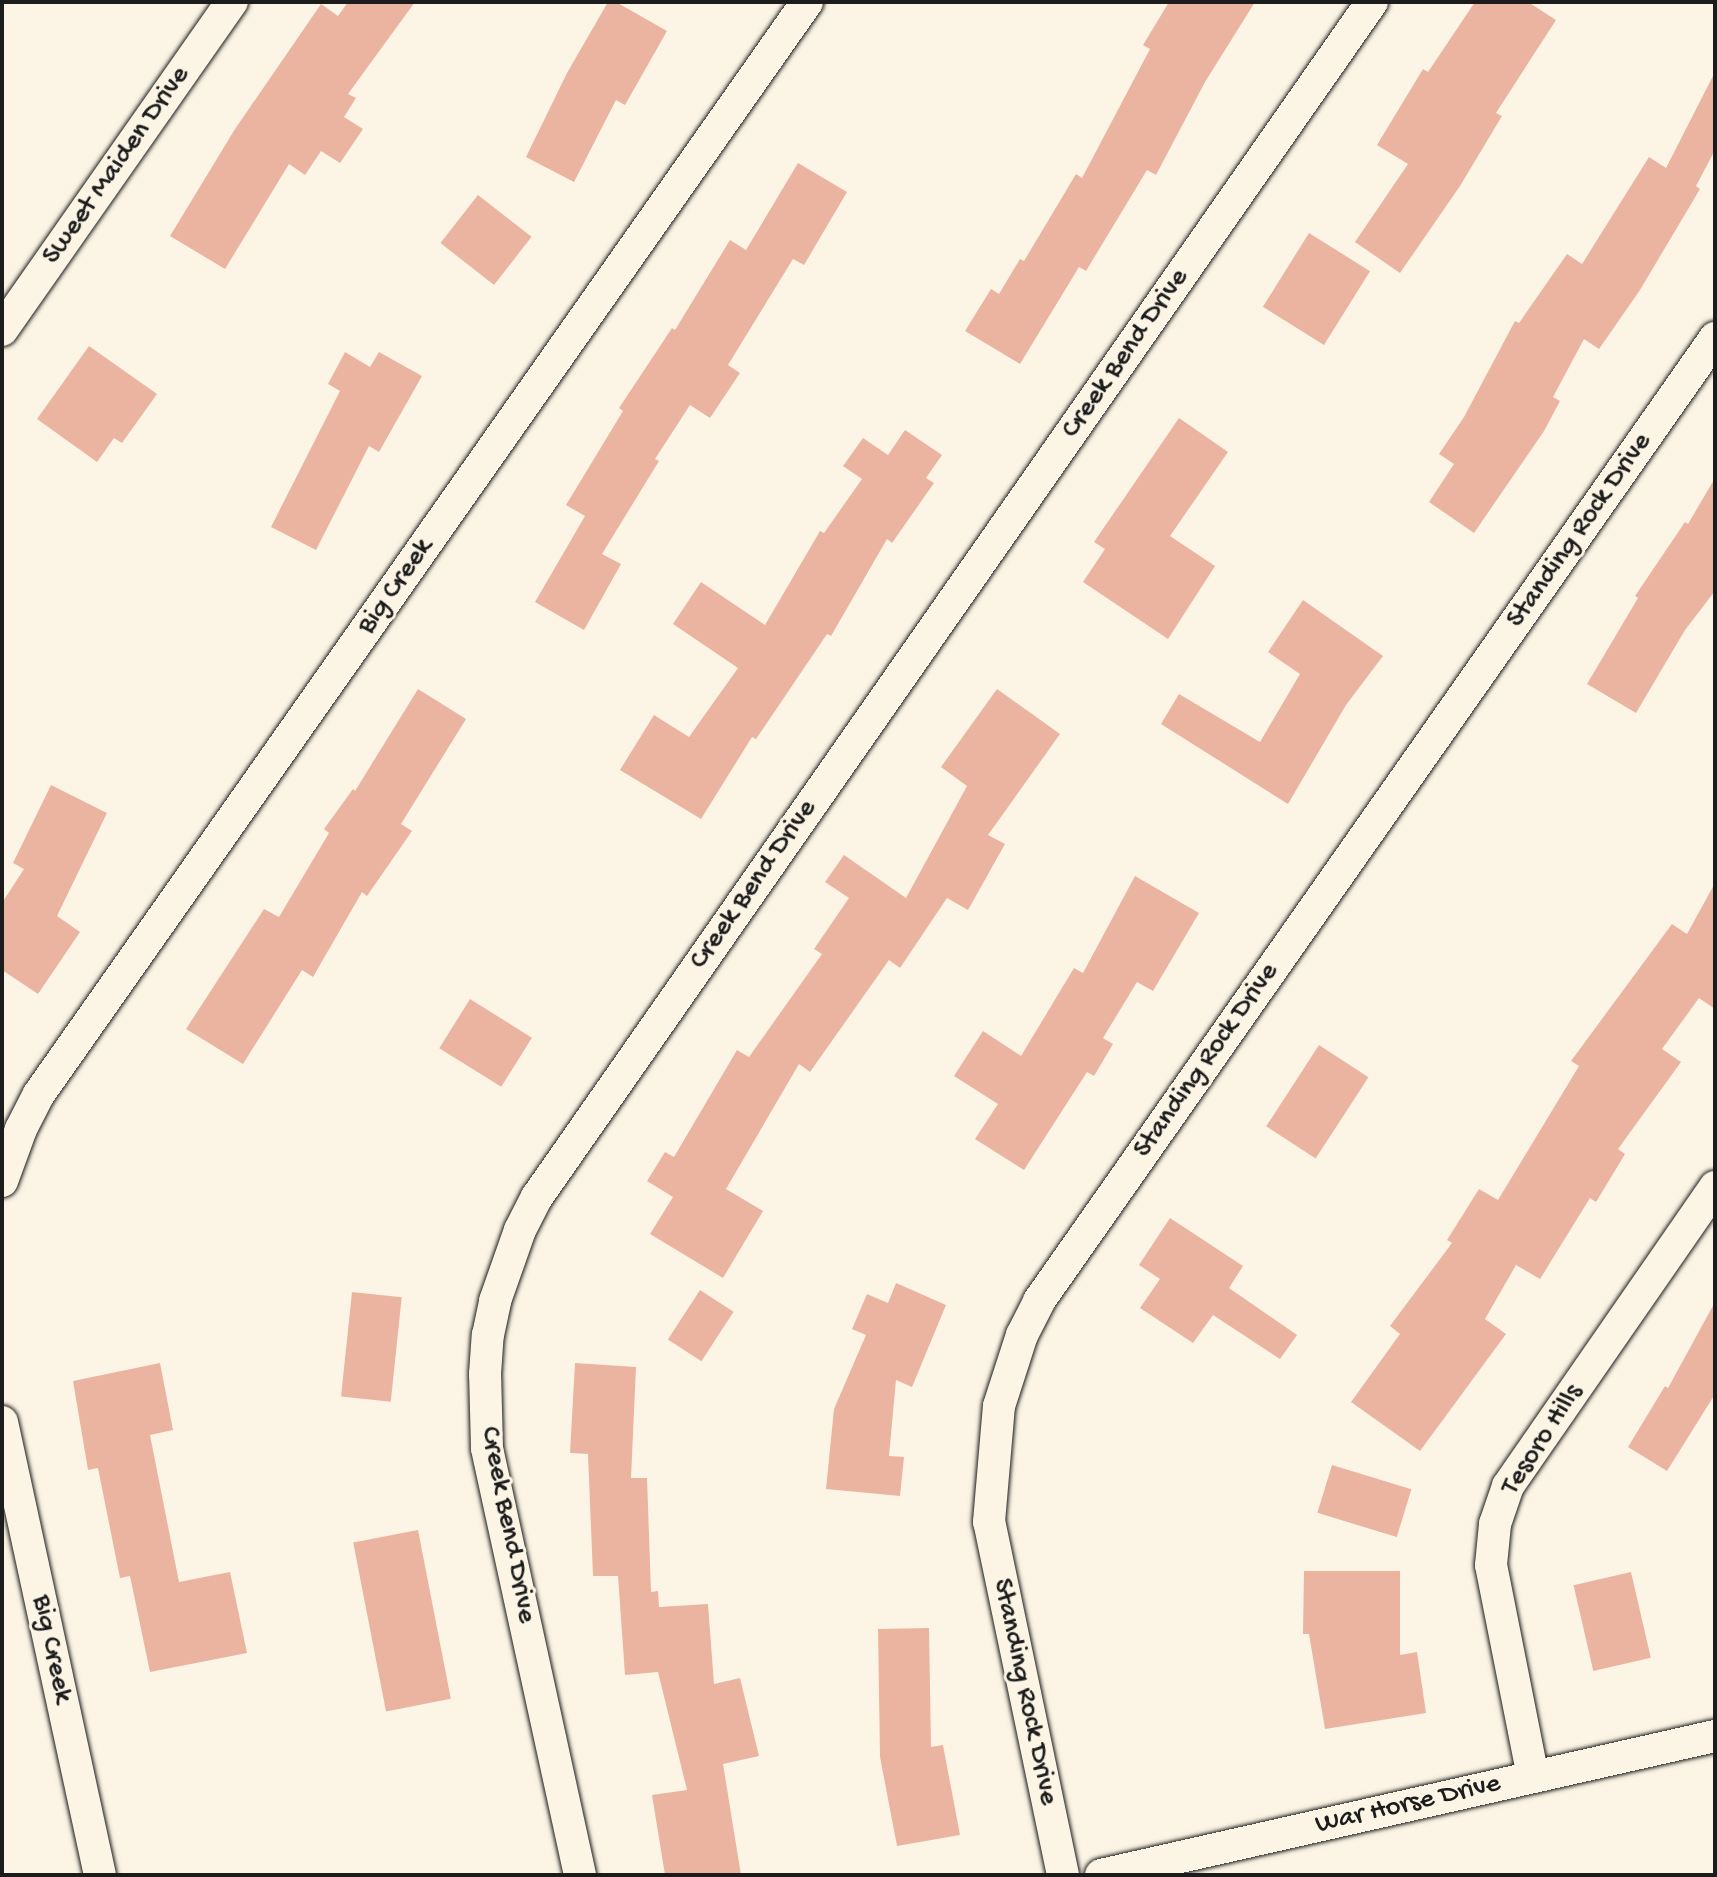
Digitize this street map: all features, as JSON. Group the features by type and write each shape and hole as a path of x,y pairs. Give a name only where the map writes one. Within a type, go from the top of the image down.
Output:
{"street":[{"name":"Sweet Maiden Drive","path":"2,330 232,2"},
{"name":"Big Creek","path":"2,1181 21,1129 39,1094 807,2"},
{"name":"Creek Bend Drive","path":"580,1875 487,1448 485,1374 488,1335 495,1301 520,1230 555,1171 1372,2"},
{"name":"Standing Rock Drive","path":"1063,1875 989,1522 999,1406 1022,1335 1039,1301 1715,338"},
{"name":"Tesoro Hills","path":"1533,1777 1491,1565 1495,1524 1508,1486 1715,1187"},
{"name":"Big Creek","path":"2,1422 100,1875"},
{"name":"War Horse Drive","path":"1101,1875 1715,1736"}],"building":[{"path":"348,2 415,2 348,94 356,98 344,117 363,129 340,163 321,151 305,175 289,164 225,269 170,236 235,129 321,4 338,16"},
{"path":"608,2 616,2 667,31 625,105 616,100 574,182 526,157 567,73"},
{"path":"1169,2 1255,2 1205,82 1156,175 1147,170 1086,271 1079,267 1020,364 965,331 991,289 999,294 1020,259 1024,261 1076,174 1082,178 1150,49 1143,45"},
{"path":"1475,2 1528,2 1556,20 1496,113 1502,116 1460,186 1400,273 1355,242 1408,164 1377,145 1423,69 1428,72"},
{"path":"1715,72 1715,150 1696,186 1700,189 1640,290 1599,349 1584,339 1553,397 1560,401 1544,431 1474,533 1429,502 1454,464 1439,454 1464,417 1515,321 1519,323 1567,254 1582,264 1649,157 1666,168"},
{"path":"798,163 847,192 804,265 793,259 728,365 740,373 710,418 690,405 655,459 659,461 602,554 621,564 584,630 535,602 585,516 566,505 623,411 619,408 672,328 675,330 730,240 746,250"},
{"path":"478,195 532,237 494,285 440,243"},
{"path":"1309,233 1370,271 1324,345 1263,307"},
{"path":"89,346 157,394 122,443 114,438 97,462 37,419"},
{"path":"345,352 370,367 379,352 422,376 379,452 369,446 316,550 271,527 340,391 328,384"},
{"path":"1179,418 1228,452 1170,536 1215,566 1168,639 1083,582 1105,549 1094,542"},
{"path":"905,430 942,455 926,478 934,483 892,543 887,539 831,636 827,634 756,739 752,737 701,819 620,770 654,715 689,737 738,668 673,624 701,582 765,625 820,531 824,533 862,479 843,466 863,438 888,455"},
{"path":"1715,478 1715,591 1685,630 1636,713 1587,684 1638,598 1635,596 1685,522 1688,524"},
{"path":"1303,600 1383,656 1346,705 1288,804 1161,724 1179,694 1260,742 1300,674 1268,652"},
{"path":"418,689 466,719 401,824 412,831 367,896 362,892 313,977 302,970 243,1064 186,1029 264,909 279,917 329,833 324,829 353,789 355,791"},
{"path":"997,689 1060,734 988,835 1005,844 968,910 947,898 900,968 889,960 810,1072 799,1064 726,1189 763,1211 723,1278 650,1234 673,1197 647,1181 665,1152 674,1157 737,1050 749,1057 822,954 814,949 849,898 825,882 844,855 906,898 967,786 941,767"},
{"path":"51,785 107,813 57,916 80,932 38,994 2,970 2,903 24,869 13,863"},
{"path":"1135,876 1199,913 1153,991 1137,982 1103,1038 1113,1044 1094,1076 1087,1072 1024,1170 975,1139 998,1104 954,1076 983,1031 1021,1056 1074,968 1083,973"},
{"path":"1715,883 1715,1009 1699,998 1662,1049 1681,1062 1618,1149 1625,1154 1596,1202 1590,1198 1540,1279 1516,1265 1485,1319 1506,1334 1420,1451 1351,1402 1400,1334 1390,1326 1452,1243 1447,1240 1479,1189 1498,1200 1579,1066 1571,1061 1672,924 1687,934"},
{"path":"470,999 532,1038 501,1087 439,1048"},
{"path":"1319,1045 1368,1077 1316,1158 1266,1126"},
{"path":"1170,1218 1243,1266 1229,1288 1297,1335 1280,1359 1213,1315 1193,1343 1140,1308 1160,1279 1139,1265"},
{"path":"896,1283 946,1305 912,1387 896,1380 889,1456 904,1457 900,1496 826,1489 834,1409 866,1335 852,1329 867,1294 888,1303"},
{"path":"700,1290 734,1312 701,1361 668,1339"},
{"path":"352,1292 402,1297 391,1402 341,1396"},
{"path":"1715,1302 1715,1394 1667,1471 1628,1447 1665,1386 1668,1388"},
{"path":"160,1363 173,1430 150,1435 179,1582 230,1572 247,1653 150,1672 130,1576 120,1578 98,1468 88,1470 73,1381"},
{"path":"575,1363 636,1367 631,1478 647,1478 651,1592 658,1591 659,1607 708,1604 714,1684 740,1678 759,1756 723,1764 741,1875 665,1875 652,1795 687,1790 658,1672 625,1675 618,1576 593,1576 588,1454 570,1453"},
{"path":"1332,1465 1411,1489 1397,1537 1317,1513"},
{"path":"418,1530 451,1699 386,1711 353,1543"},
{"path":"1304,1571 1400,1571 1400,1655 1417,1652 1426,1713 1325,1729 1309,1634 1303,1634"},
{"path":"1631,1572 1651,1658 1593,1671 1574,1585"},
{"path":"929,1628 931,1747 943,1745 960,1835 897,1846 880,1757 878,1629"}]}
